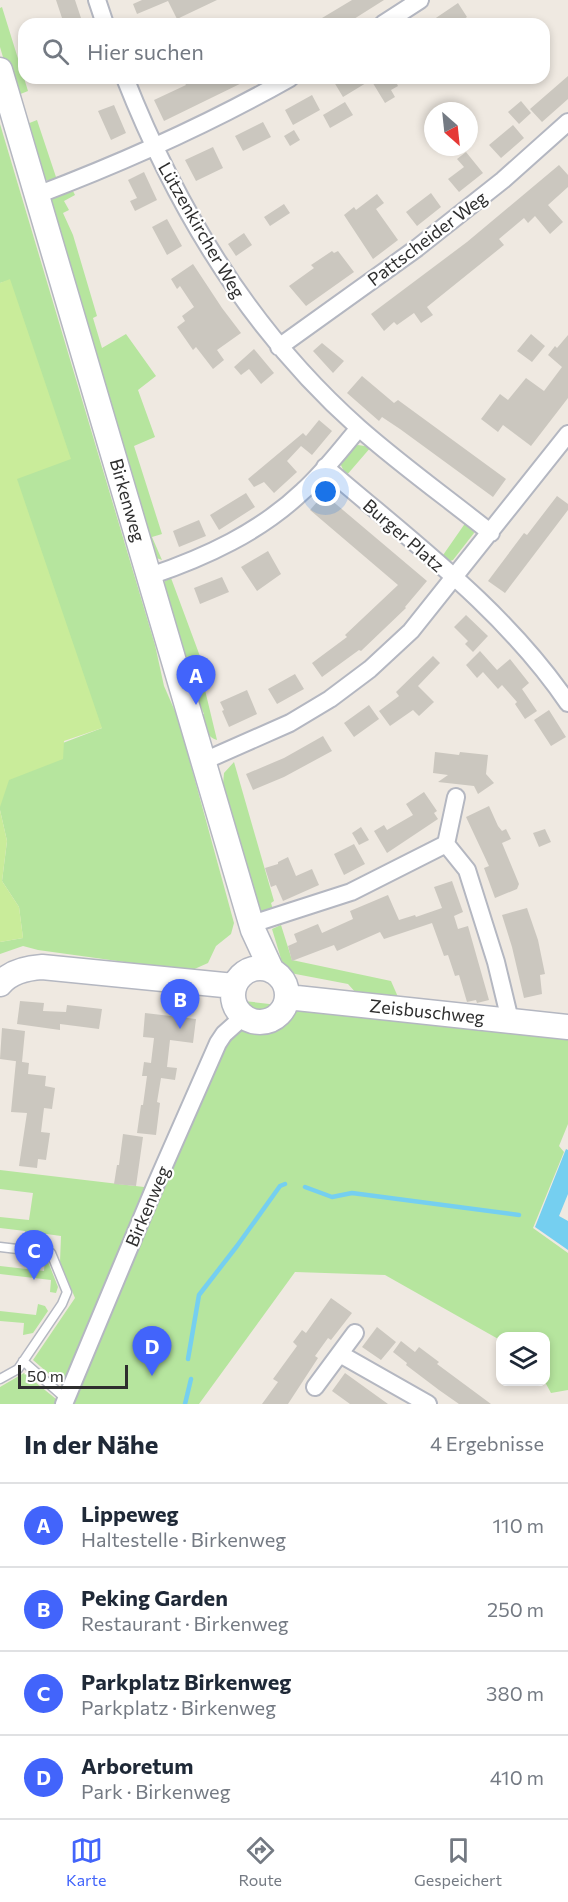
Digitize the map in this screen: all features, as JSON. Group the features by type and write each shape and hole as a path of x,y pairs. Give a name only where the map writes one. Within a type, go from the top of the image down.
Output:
{"street":[{"path":"97,0 103,18"},
{"path":"392,18 420,0"},
{"name":"Birkenweg","path":"0,70 252,927 272,971"},
{"name":"Lützenkircher Weg","path":"128,84 155,147 193,220 223,271 279,347 359,428 491,533"},
{"path":"37,195 106,169 155,147 278,84"},
{"name":"Pattscheider Weg","path":"279,347 417,248 503,180 568,122"},
{"path":"150,576 196,560 248,533 295,498 359,428"},
{"path":"204,761 290,723 330,699 370,669 411,630 455,578 568,434"},
{"name":"Burger Platz","path":"325,467 497,616 565,692"},
{"path":"456,797 446,844 470,879 496,962 510,1020"},
{"path":"252,927 351,892 446,844"},
{"name":"Birkenweg","path":"239,979 252,927"},
{"path":"1,980 28,968 42,967 239,979 258,968 272,971 283,982 287,997 282,1010 271,1020 257,1022 243,1017 234,1003 239,979"},
{"name":"Zeisbuschweg","path":"287,997 568,1027"},
{"name":"Birkenweg","path":"65,1402 218,1043 224,1034 243,1017"},
{"path":"315,1387 355,1333"},
{"path":"340,1353 429,1404"}],"lane":[{"path":"0,1247 51,1253 67,1292 62,1304 18,1369 0,1379"},
{"path":"23,1361 65,1402"}],"green space":[{"path":"2,7 18,59 18,84 26,84 28,91 18,95 27,124 37,120 56,177 62,176 63,179 48,180 37,173 0,47 0,8"},
{"path":"0,124 155,645 164,686 178,718 234,923 231,934 216,946 208,963 190,971 23,946 0,954 0,942 23,938 19,907 2,881 7,841 0,810 0,767 102,728 0,618 10,280 0,283"},
{"path":"66,190 67,193 73,191 75,195 64,201 69,210 63,213 73,235 97,316 93,318 102,348 126,334 156,376 138,390 155,437 134,446 162,534 152,537 162,560 151,556 48,208 50,199"},
{"path":"10,279 71,459 17,479 102,728 64,741 63,759 9,780 0,807 0,283"},
{"path":"358,445 371,447 346,476 340,463 352,447"},
{"path":"466,522 474,533 453,560 441,558"},
{"path":"171,578 201,659 198,661 217,740 208,734 205,727 201,715 204,714 199,707 161,588 165,581"},
{"path":"234,762 274,901 271,903 275,916 257,912 223,784 224,773"},
{"path":"0,810 7,841 2,881 19,907 23,938 0,942"},
{"path":"281,925 292,960 391,981 398,997 357,994 348,984 285,972 272,929"},
{"path":"244,1001 568,1038 568,1124 559,1146 564,1152 533,1228 568,1253 568,1390 551,1393 547,1386 550,1386 550,1332 496,1332 496,1338 385,1275 295,1272 199,1404 0,1404 0,1387 24,1373 56,1399 62,1385 33,1360 75,1298 60,1262 61,1236 32,1232 30,1244 24,1243 25,1231 0,1228 0,1217 29,1220 33,1193 0,1189 0,1170 161,1189"},
{"path":"45,1259 47,1259 58,1287 56,1293 50,1292 51,1280 0,1274 0,1266 44,1271"},
{"path":"38,1304 45,1306 48,1311 33,1333 23,1335 24,1323 0,1321 0,1311 36,1315"}],"water":[{"path":"566,1149 568,1150 568,1194 559,1216 568,1221 568,1250 535,1227"}],"building":[{"path":"56,0 75,0 81,18 62,18"},
{"path":"142,0 217,0 179,18 176,18 168,1 137,14 133,4"},
{"path":"352,0 384,0 356,18 322,18"},
{"path":"458,3 467,17 466,18 436,18"},
{"path":"568,76 568,99 542,122 530,109"},
{"path":"240,84 164,121 154,100 186,85"},
{"path":"335,84 364,84 343,97"},
{"path":"373,84 397,84 398,86 391,90 395,97 385,103"},
{"path":"312,95 320,110 293,125 285,110"},
{"path":"521,101 531,113 519,124 508,112"},
{"path":"345,102 353,115 330,128 323,115"},
{"path":"114,105 126,133 111,140 98,111"},
{"path":"263,122 271,137 243,151 235,136"},
{"path":"513,125 524,138 501,158 489,145"},
{"path":"294,130 300,140 290,146 284,136"},
{"path":"213,147 223,168 196,181 185,160"},
{"path":"461,156 469,156 483,173 459,192 448,179 464,167 457,159"},
{"path":"559,165 568,175 568,187 548,205 563,222 550,234 535,216 528,223 524,218 499,239 504,245 427,307 433,315 421,323 414,313 397,325 394,322 384,331 371,314 467,242"},
{"path":"144,172 157,200 135,211 130,201 137,198 128,180"},
{"path":"431,193 441,207 417,226 406,212"},
{"path":"377,194 384,203 376,209 398,240 373,259 344,215 354,207 356,210"},
{"path":"284,204 290,213 270,226 264,217"},
{"path":"167,219 182,246 167,255 152,227"},
{"path":"244,233 252,245 236,256 228,244"},
{"path":"332,251 334,253 338,251 354,272 306,306 289,286 314,268 311,265"},
{"path":"193,264 241,333 217,350 224,360 213,369 196,347 193,350 177,327 185,321 182,316 194,307 180,286 177,289 171,279"},
{"path":"531,334 545,346 532,362 517,351"},
{"path":"568,335 568,398 531,446 503,425 498,432 481,419 500,394 508,400 526,378 544,391 562,367 548,355"},
{"path":"322,343 344,361 333,373 313,351"},
{"path":"254,349 274,373 261,384 249,369 241,375 234,367"},
{"path":"362,376 394,403 398,400 506,479 493,497 382,417 379,421 347,393"},
{"path":"319,420 332,431 312,455 301,446 287,461 297,472 274,493 264,482 254,487 248,479 303,433 306,436"},
{"path":"246,493 255,507 219,530 210,515"},
{"path":"324,494 427,581 406,608 361,651 359,650 322,677 312,663 347,637 345,635 398,585 310,510"},
{"path":"557,496 568,504 568,510 505,593 488,581 524,533 527,535"},
{"path":"199,520 206,536 179,547 173,531"},
{"path":"268,551 281,574 257,591 241,567"},
{"path":"222,577 229,592 200,604 194,588"},
{"path":"466,615 488,636 473,652 465,644 468,641 454,627"},
{"path":"480,651 497,670 510,659 529,683 522,689 537,711 525,719 515,704 517,702 502,685 498,689 483,672 477,678 466,665"},
{"path":"433,656 440,663 418,686 434,702 419,716 413,710 390,726 379,711 399,696 396,692"},
{"path":"295,674 304,689 277,704 268,689"},
{"path":"247,690 257,714 229,727 220,702"},
{"path":"369,705 379,719 354,737 344,723"},
{"path":"549,710 566,737 551,746 534,720"},
{"path":"323,736 332,751 284,777 253,790 246,774 284,758"},
{"path":"435,752 488,755 486,774 494,783 478,794 474,786 438,782 448,775 433,773"},
{"path":"424,792 437,811 434,813 438,819 387,853 374,831 384,825 387,830 413,815 406,804"},
{"path":"489,806 498,826 502,831 506,829 511,839 502,843 519,884 517,889 495,898 484,868 489,866 466,817"},
{"path":"361,827 369,840 359,845 352,833"},
{"path":"545,829 551,842 539,847 533,833"},
{"path":"354,844 365,864 344,875 334,854"},
{"path":"288,857 296,876 312,869 319,885 283,901 276,885 271,887 265,868 278,864"},
{"path":"452,881 463,912 454,916 458,929 468,926 489,1000 477,1003 476,1000 467,1002 459,975 455,976 448,955 444,956 432,923 384,939 380,932 337,951 334,945 292,961 288,946 297,942 294,934 318,924 322,933 353,919 350,911 388,895 399,920 415,915 416,917 442,908 434,887"},
{"path":"527,908 538,940 545,974 540,975 542,994 524,998 502,915"},
{"path":"20,1001 44,1003 43,1011 66,1012 67,1005 102,1009 99,1029 60,1024 60,1030 17,1024"},
{"path":"145,1013 196,1019 193,1043 170,1040 167,1067 177,1068 175,1080 161,1078 157,1102 160,1103 156,1135 137,1133 147,1076 142,1076 144,1062 151,1063 154,1038 143,1037"},
{"path":"2,1028 25,1031 22,1062 0,1059"},
{"path":"16,1061 29,1063 28,1074 46,1076 45,1086 55,1088 52,1109 44,1108 41,1132 50,1133 46,1160 38,1159 37,1168 19,1166 27,1113 11,1112"},
{"path":"123,1134 143,1137 136,1186 114,1184"},
{"path":"331,1298 352,1313 331,1340 328,1338 315,1356 318,1358 288,1404 262,1404 278,1382 273,1379 297,1346 293,1342 302,1330 306,1333"},
{"path":"377,1327 396,1342 381,1360 362,1347"},
{"path":"401,1341 415,1352 419,1347 439,1362 437,1364 491,1404 459,1404 439,1390 393,1352"},
{"path":"345,1373 388,1404 350,1404 332,1391"}],"waterway":[{"path":"188,1359 199,1295 280,1186 285,1184"},
{"path":"305,1187 332,1197 352,1193 519,1215"},
{"path":"185,1404 191,1379"}],"place":[{"name":"Lippeweg","path":"196,705"},
{"name":"Peking Garden","path":"180,1029"},
{"name":"Parkplatz Birkenweg","path":"34,1280"},
{"name":"Arboretum","path":"152,1376"}]}
